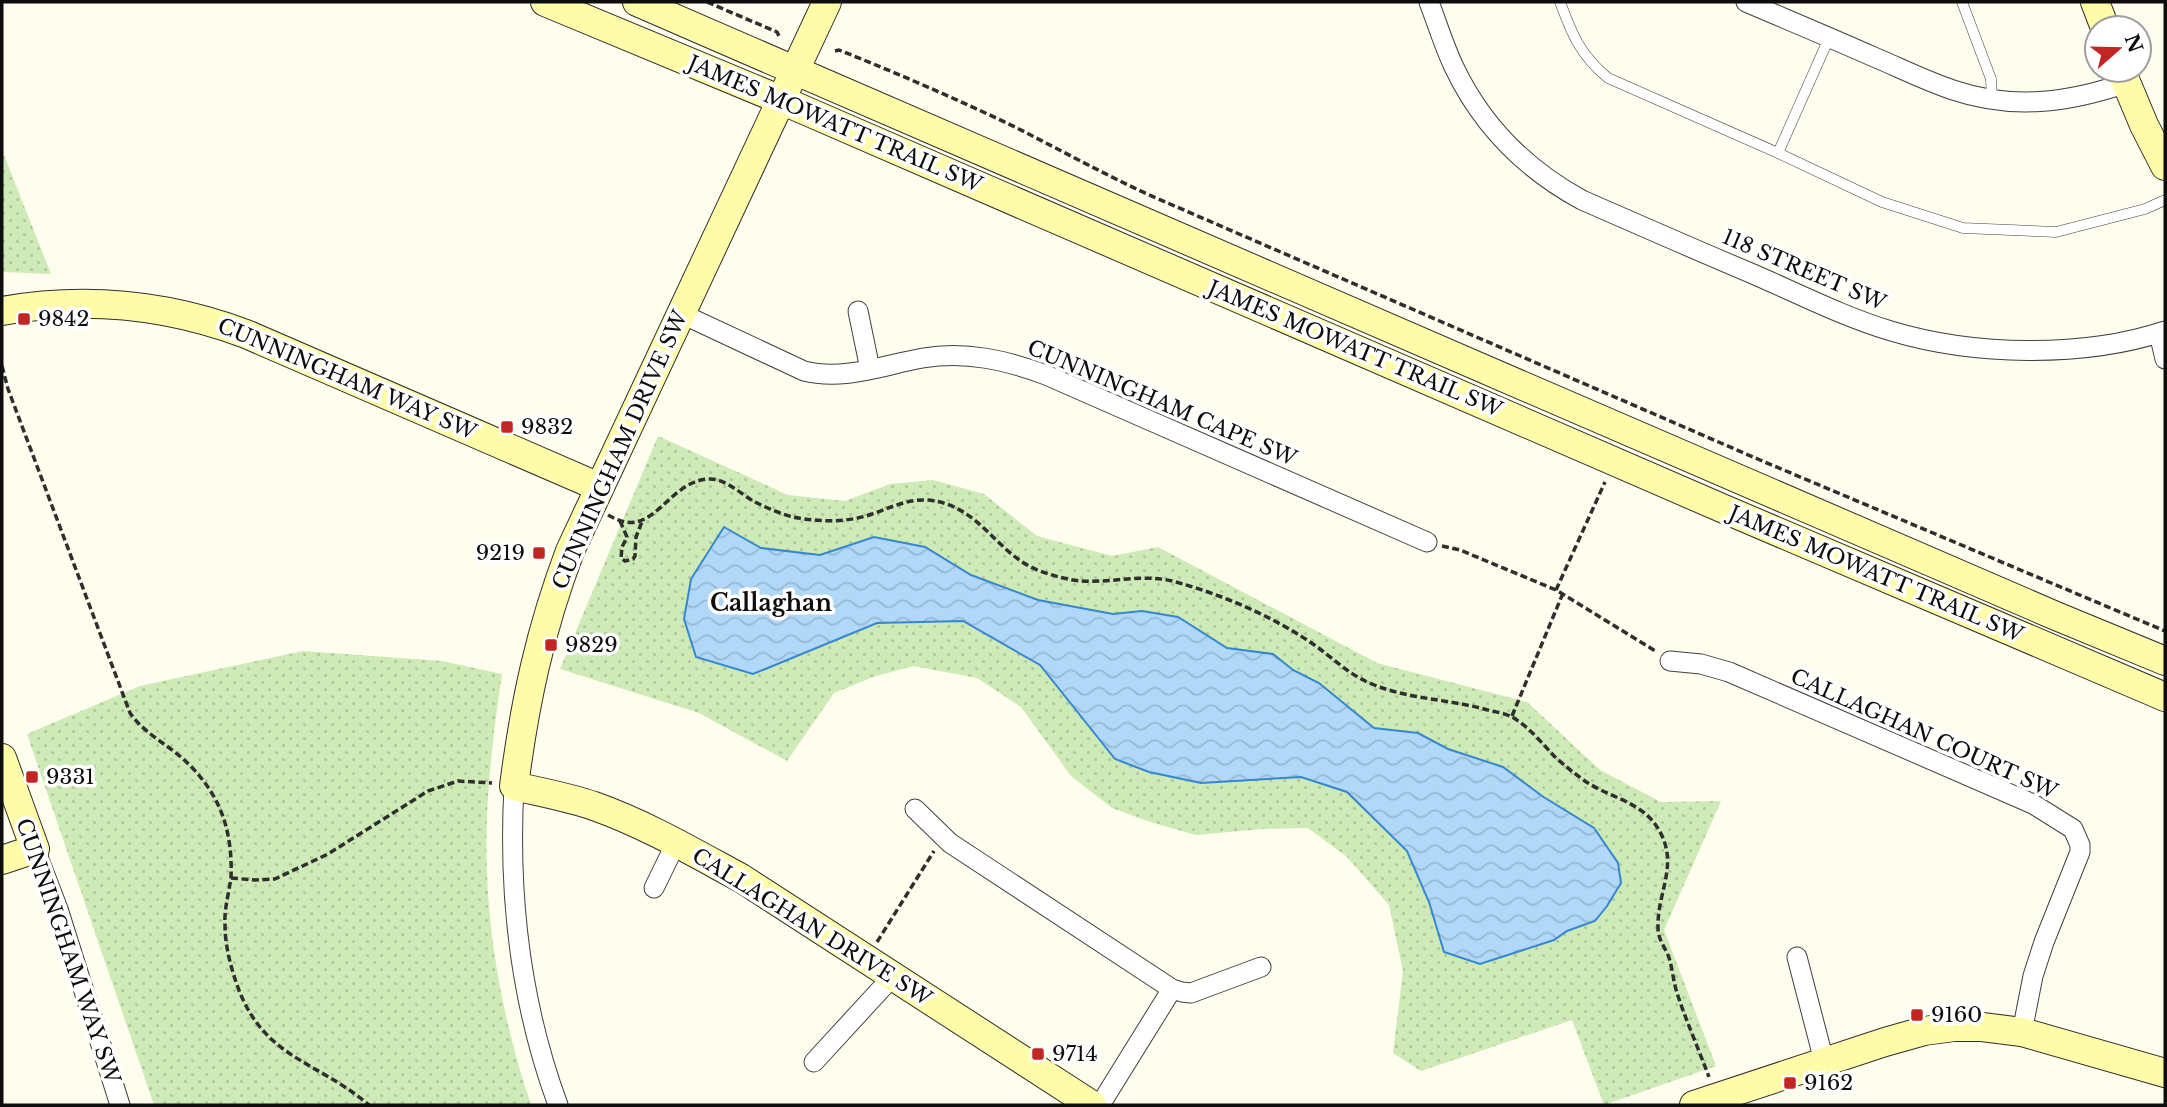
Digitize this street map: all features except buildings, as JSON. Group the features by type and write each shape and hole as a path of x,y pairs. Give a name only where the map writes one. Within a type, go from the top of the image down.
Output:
{"main road":[{"name":"JAMES MOWATT TRAIL SW","path":"545,2 781,100 2165,697"},
{"name":"JAMES MOWATT TRAIL SW","path":"637,2 2165,662"},
{"name":"CUNNINGHAM DRIVE SW","path":"503,784 543,630 570,551 601,500 682,314 827,2"},
{"path":"2127,84 2165,166"},
{"name":"CUNNINGHAM WAY SW","path":"2,311 47,305 112,304 152,307 213,322 246,334 601,500"},
{"name":"CUNNINGHAM WAY SW","path":"2,758 35,849"},
{"name":"CALLAGHAN DRIVE SW","path":"503,784 596,807 676,843 741,878 1092,1105"},
{"path":"2,860 35,849"},
{"path":"1694,1105 1924,1031 1954,1027 2022,1032 2165,1073"}],"street":[{"path":"1746,2 1953,90 1992,100 2063,100 2087,96 2110,84"},
{"name":"118 STREET SW","path":"1435,4 1453,66 1475,106 1520,157 1545,178 1573,195 1890,331 1956,345 2020,350 2067,349 2162,332 2165,359"},
{"path":"858,311 870,369"},
{"name":"CUNNINGHAM CAPE SW","path":"682,314 804,371 831,375 940,356 986,358 1016,364 1427,542"},
{"name":"CALLAGHAN COURT SW","path":"1670,661 1701,664 1729,673 2015,795 2066,822 2073,829 2080,852 2036,964 2022,1032"},
{"name":"CUNNINGHAM DRIVE SW","path":"503,784 512,891 527,999 558,1105"},
{"path":"915,809 943,837 1172,989 1191,993 1261,967"},
{"path":"654,888 676,843"},
{"name":"CUNNINGHAM WAY SW","path":"35,849 58,909 120,1105"},
{"path":"1797,957 1824,1061"},
{"path":"814,1062 893,976"},
{"path":"1100,1105 1172,989"}],"lane":[{"path":"1560,2 1578,46 1595,68 1608,78 1882,202 1963,228 2056,232 2146,209 2165,200"},
{"path":"1962,2 1991,79 1992,100"},
{"path":"1778,153 1829,37"}],"path":[{"path":"707,2 777,33 780,38"},
{"path":"835,51 839,50 876,65 1002,122 1147,194 1760,460 2165,631"},
{"path":"2,366 8,389 130,713 145,730 182,758 205,782 220,809 229,839 230,878 226,941 235,979 250,1014 276,1045 369,1105"},
{"path":"620,522 635,523 685,486 712,478 789,516 820,520 859,517 895,505 923,500 941,502 971,515 1014,556 1036,570 1061,578 1084,581 1148,578 1183,584 1241,605 1280,624 1314,645 1353,675 1374,685 1396,693 1468,704 1512,716 1575,774 1635,807 1656,825 1665,846 1669,869 1659,915 1658,935 1670,957 1678,996 1709,1077"},
{"path":"1556,590 1605,482"},
{"path":"601,500 620,522 627,537 621,553 621,558 625,561 635,556 636,537 643,519"},
{"path":"1427,542 1460,550 1563,593 1670,661"},
{"path":"1512,716 1563,593"},
{"path":"230,878 275,879 328,854 428,791 452,782 503,784"},
{"path":"866,959 943,837"}],"green space":[{"path":"2,150 51,274 2,272"},
{"path":"658,436 788,495 845,501 890,484 933,480 984,494 1037,536 1112,556 1158,547 1377,663 1527,702 1600,770 1661,802 1721,801 1664,930 1716,1066 1604,1105 1572,1020 1421,1071 1393,1053 1403,971 1389,905 1347,857 1308,828 1196,835 1112,808 1071,776 1021,707 977,678 913,666 873,677 834,693 787,761 699,713 560,669"},
{"path":"303,651 442,661 502,674 488,799 488,890 502,999 531,1105 154,1105 27,734 140,686"}],"water":[{"path":"724,527 761,548 820,555 874,537 925,547 971,575 1038,600 1113,614 1142,611 1178,617 1227,648 1273,654 1293,670 1319,683 1374,728 1418,733 1448,749 1503,767 1542,796 1594,828 1618,863 1621,883 1595,921 1567,931 1554,940 1480,964 1444,952 1429,902 1407,851 1347,792 1301,777 1201,783 1149,772 1115,759 1040,665 963,621 877,623 753,674 696,657 684,619 691,579"}],"place":[{"name":"9842","path":"24,319"},
{"name":"9832","path":"507,427"},
{"name":"9219","path":"539,553"},
{"name":"9829","path":"551,645"},
{"name":"9331","path":"32,777"},
{"name":"9160","path":"1917,1015"},
{"name":"9714","path":"1038,1054"},
{"name":"9162","path":"1790,1083"}],"district":[{"name":"Callaghan","path":"771,603"}]}
